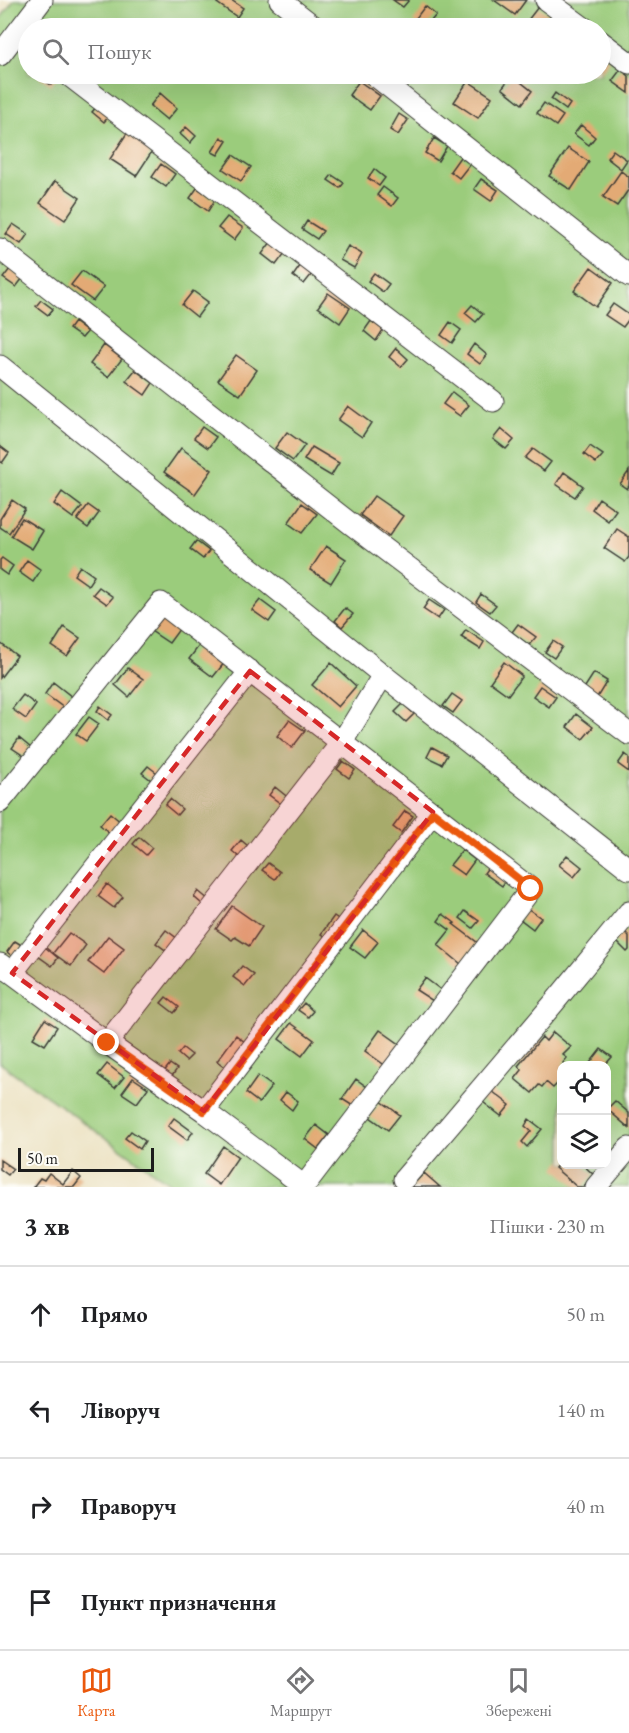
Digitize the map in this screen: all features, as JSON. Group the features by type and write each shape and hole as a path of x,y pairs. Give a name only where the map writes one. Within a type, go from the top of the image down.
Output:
{"street":[{"path":"33,18 42,0"},
{"path":"280,0 303,18"},
{"path":"546,0 570,18"},
{"path":"0,55 18,41"},
{"path":"611,49 629,63"},
{"path":"80,84 492,401"},
{"path":"386,84 629,276"},
{"path":"0,249 351,524 629,734"},
{"path":"0,366 383,675 629,868"},
{"path":"0,802 162,603 433,812 531,889 304,1186 6,968 250,671"},
{"path":"107,1043 342,742 383,675"},
{"path":"204,1111 433,812"},
{"path":"404,1179 629,912"},
{"path":"596,1187 629,1148"}],"highlighted area":[{"path":"250,671 433,812 204,1111 12,973"}],"green space":[{"path":"14,0 629,0 629,1187 175,1187 0,1063 0,19"}],"building":[{"path":"219,0 231,0 243,8 237,17 217,3"},
{"path":"393,0 409,0 403,7"},
{"path":"494,0 526,0 515,15"},
{"path":"425,6 436,15 433,18 416,18"},
{"path":"538,7 551,16 550,18 529,18"},
{"path":"621,69 629,76 629,93 612,81"},
{"path":"357,84 363,84 380,96 370,110 349,95"},
{"path":"466,84 472,84 492,97 478,118 454,102"},
{"path":"505,84 523,84 532,91 522,104 502,88"},
{"path":"160,93 177,108 167,120 150,106"},
{"path":"555,93 570,104 566,110 551,99"},
{"path":"544,103 563,116 556,126 537,113"},
{"path":"98,105 110,115 104,122 92,112"},
{"path":"399,114 408,120 398,135 390,130"},
{"path":"581,125 595,137 589,145 574,134"},
{"path":"186,127 196,136 190,143 180,134"},
{"path":"127,133 153,150 136,176 110,159"},
{"path":"221,137 227,141 218,155 212,152"},
{"path":"434,138 447,146 438,161 425,153"},
{"path":"568,148 589,162 571,190 549,176"},
{"path":"613,150 627,160 621,169 607,158"},
{"path":"233,155 251,167 241,181 223,169"},
{"path":"460,157 470,164 459,178 450,171"},
{"path":"161,164 175,174 166,187 152,177"},
{"path":"374,169 385,178 379,186 368,178"},
{"path":"621,171 629,177 629,189 617,206 603,197"},
{"path":"332,175 344,183 340,188 328,180"},
{"path":"481,179 498,190 491,201 474,189"},
{"path":"55,181 80,198 65,220 40,203"},
{"path":"383,187 398,198 392,206 377,195"},
{"path":"197,188 215,200 208,211 190,198"},
{"path":"227,217 243,228 234,240 218,228"},
{"path":"307,221 323,231 317,239 302,229"},
{"path":"13,224 28,234 21,244 6,234"},
{"path":"271,242 285,253 276,265 262,254"},
{"path":"348,246 362,254 354,268 340,260"},
{"path":"300,266 312,274 304,284 293,276"},
{"path":"591,267 613,283 596,307 574,291"},
{"path":"10,269 23,278 16,287 3,278"},
{"path":"82,271 104,287 93,301 71,285"},
{"path":"374,273 389,284 383,292 368,281"},
{"path":"193,291 208,302 197,317 182,305"},
{"path":"328,293 350,308 340,323 318,307"},
{"path":"41,300 53,309 48,315 36,306"},
{"path":"613,304 629,315 623,327 605,315"},
{"path":"472,305 483,314 476,322 465,313"},
{"path":"371,321 383,330 376,341 364,331"},
{"path":"74,322 87,332 82,338 69,329"},
{"path":"450,322 461,330 452,343 441,335"},
{"path":"474,344 487,355 480,364 467,354"},
{"path":"104,345 122,359 108,377 90,364"},
{"path":"396,348 408,359 401,367 389,357"},
{"path":"236,355 257,370 240,395 218,380"},
{"path":"135,370 153,383 145,395 126,381"},
{"path":"452,392 469,405 460,416 443,404"},
{"path":"348,406 371,423 362,437 338,420"},
{"path":"202,427 216,437 208,448 194,438"},
{"path":"501,429 514,440 506,449 493,439"},
{"path":"287,432 305,445 293,461 275,448"},
{"path":"0,446 9,453 2,463 0,461"},
{"path":"590,446 603,455 596,463 584,454"},
{"path":"312,447 339,463 331,476 304,460"},
{"path":"181,448 212,470 195,494 164,472"},
{"path":"533,449 551,462 544,471 525,458"},
{"path":"629,471 629,486 627,489 620,484"},
{"path":"564,472 583,486 575,497 556,484"},
{"path":"62,492 82,507 73,518 54,504"},
{"path":"374,496 403,516 389,536 360,515"},
{"path":"599,498 616,510 608,521 592,509"},
{"path":"12,500 25,509 9,533 0,527 0,519"},
{"path":"302,503 317,514 302,533 288,523"},
{"path":"88,505 99,513 88,528 77,520"},
{"path":"22,518 43,531 32,549 11,536"},
{"path":"617,529 629,537 629,557 625,562 604,548"},
{"path":"196,541 209,551 203,559 190,549"},
{"path":"326,546 346,559 331,583 310,570"},
{"path":"2,558 13,566 7,575 0,570"},
{"path":"27,560 41,570 33,582 19,572"},
{"path":"80,566 94,576 88,585 74,575"},
{"path":"99,587 113,597 107,604 93,594"},
{"path":"481,594 496,605 490,612 476,602"},
{"path":"260,600 276,612 269,622 252,610"},
{"path":"429,600 444,610 438,619 423,609"},
{"path":"345,608 353,614 342,627 335,621"},
{"path":"162,615 180,628 169,643 151,631"},
{"path":"518,624 536,637 529,645 512,632"},
{"path":"64,627 80,638 67,656 52,646"},
{"path":"466,630 484,642 480,649 461,637"},
{"path":"553,641 562,647 554,658 545,652"},
{"path":"0,643 17,656 0,678"},
{"path":"201,643 225,662 213,677 189,659"},
{"path":"504,662 522,676 508,695 490,682"},
{"path":"331,663 356,686 338,707 312,685"},
{"path":"128,668 143,679 129,697 115,685"},
{"path":"594,673 607,681 596,699 583,690"},
{"path":"53,682 72,697 64,708 45,694"},
{"path":"540,686 556,697 549,707 533,696"},
{"path":"452,694 462,701 453,713 443,706"},
{"path":"23,695 36,705 26,719 12,709"},
{"path":"403,704 414,714 406,722 395,712"},
{"path":"100,706 112,715 108,720 97,711"},
{"path":"576,714 593,727 583,739 567,727"},
{"path":"89,717 99,724 86,741 76,734"},
{"path":"289,720 305,731 292,748 277,736"},
{"path":"19,738 31,748 24,756 12,748"},
{"path":"432,747 447,755 442,764 427,757"},
{"path":"625,754 629,757 629,772 618,764"},
{"path":"343,761 355,770 349,778 337,769"},
{"path":"148,766 161,776 155,783 142,773"},
{"path":"275,787 290,799 284,806 269,795"},
{"path":"170,799 182,809 177,815 165,805"},
{"path":"405,811 413,816 401,833 393,827"},
{"path":"110,813 122,823 112,835 100,825"},
{"path":"139,837 152,848 146,855 133,844"},
{"path":"241,840 254,851 245,862 232,851"},
{"path":"462,850 475,860 464,875 450,865"},
{"path":"567,855 582,867 574,877 559,865"},
{"path":"268,863 280,872 275,879 262,870"},
{"path":"489,866 507,879 502,886 484,873"},
{"path":"107,884 123,897 114,908 98,896"},
{"path":"198,891 214,904 209,910 194,897"},
{"path":"232,906 262,927 249,946 235,937 232,940 216,929"},
{"path":"527,908 541,918 533,929 520,919"},
{"path":"465,911 479,921 473,928 460,918"},
{"path":"443,914 478,943 461,964 438,945 450,930 438,921"},
{"path":"334,916 344,923 331,941 321,934"},
{"path":"166,930 178,939 168,952 156,943"},
{"path":"363,930 378,942 365,958 350,947"},
{"path":"624,931 629,936 627,952 615,940"},
{"path":"69,933 86,945 71,966 53,953"},
{"path":"108,936 124,948 104,974 88,962"},
{"path":"15,941 23,946 14,958 7,952"},
{"path":"45,947 58,958 52,966 38,956"},
{"path":"242,966 254,975 245,986 233,977"},
{"path":"425,978 441,990 433,1001 416,990"},
{"path":"166,997 179,1007 174,1013 161,1003"},
{"path":"304,1003 313,1011 308,1017 298,1010"},
{"path":"45,1019 57,1027 45,1045 33,1038"},
{"path":"291,1023 314,1040 302,1056 279,1039"},
{"path":"380,1030 401,1045 386,1066 365,1051"},
{"path":"553,1032 571,1047 563,1055 567,1058 565,1061 557,1061 557,1084 553,1088 546,1082 542,1087 539,1085 532,1093 515,1079 522,1070 518,1066 542,1037 546,1041"},
{"path":"236,1035 251,1047 232,1072 217,1061"},
{"path":"183,1048 192,1055 186,1061 178,1054"},
{"path":"601,1049 612,1057 608,1061 592,1061"},
{"path":"107,1064 124,1077 115,1088 98,1075"},
{"path":"170,1064 177,1069 170,1079 163,1073"},
{"path":"258,1076 272,1086 259,1103 246,1093"},
{"path":"133,1078 148,1088 137,1103 122,1093"},
{"path":"356,1079 367,1087 353,1106 342,1099"},
{"path":"488,1088 510,1105 501,1116 479,1099"},
{"path":"286,1092 298,1101 292,1110 280,1100"},
{"path":"381,1101 400,1115 388,1130 370,1117"},
{"path":"615,1101 629,1113 629,1128 611,1112 611,1105"},
{"path":"174,1118 193,1132 187,1140 168,1126"},
{"path":"529,1119 542,1129 527,1147 522,1142 531,1131 525,1126"},
{"path":"316,1125 329,1135 318,1149 305,1139"},
{"path":"131,1131 145,1141 140,1149 125,1138"},
{"path":"223,1146 238,1157 219,1185 204,1174"},
{"path":"0,1160 13,1169 8,1175 0,1169"},
{"path":"557,1166 557,1169 587,1169 594,1175 583,1187 577,1187 555,1168"},
{"path":"73,1171 81,1178 74,1187 33,1187 40,1178 44,1180 49,1173 63,1184"},
{"path":"424,1173 440,1187 411,1187"}],"route":[{"path":"107,1043 204,1111 433,812 531,889"}]}
